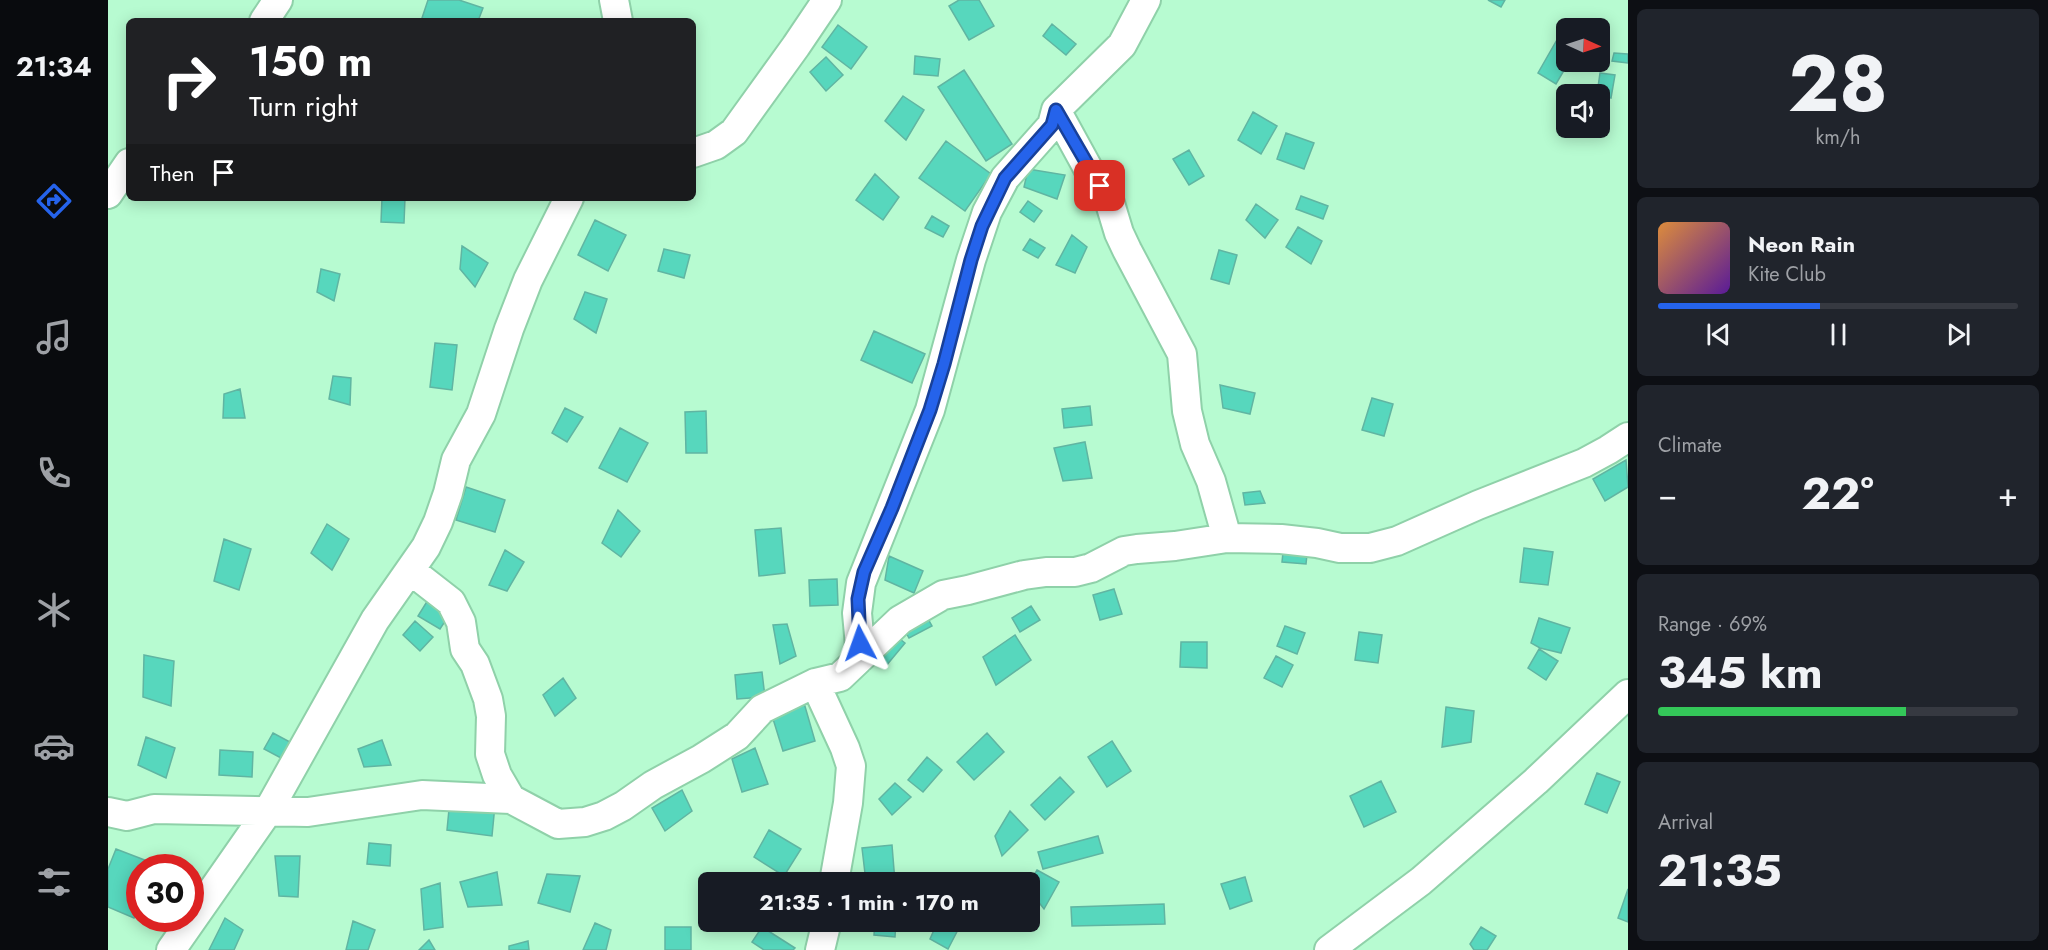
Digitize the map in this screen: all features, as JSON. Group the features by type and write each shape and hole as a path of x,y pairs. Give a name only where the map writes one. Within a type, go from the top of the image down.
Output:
{"street":[{"path":"266,18 278,0"},
{"path":"614,0 617,18"},
{"path":"696,152 716,146 734,132 827,0"},
{"path":"861,657 857,613 864,572 930,410 982,226 1005,178 1052,125 1056,110 1122,45 1146,0"},
{"path":"1056,110 1090,172 1109,200 1127,250 1182,354 1187,411 1195,444 1211,481 1227,538"},
{"path":"108,194 126,167"},
{"path":"171,950 268,811 375,620 426,547 448,493 456,460 481,414 509,328 528,280 568,201"},
{"path":"108,812 127,816 154,809 308,812 422,795 511,799 558,824 585,822 604,816 737,736 762,709 815,683 840,677 900,620 943,595 1024,575 1075,572 1091,568 1124,551 1227,538 1281,539 1340,548 1382,546 1584,462 1628,437"},
{"path":"410,570 452,602 461,622 465,649 475,664 488,699 491,716 490,754 497,775 511,799"},
{"path":"815,683 851,766 848,802 836,872"},
{"path":"1329,950 1421,881 1536,781 1628,694"},
{"path":"819,950 824,932"}],"building":[{"path":"428,0 459,0 483,8 479,18 422,18"},
{"path":"959,0 979,0 994,26 969,40 949,6"},
{"path":"1488,0 1505,0 1501,7"},
{"path":"1052,24 1076,44 1066,55 1043,36"},
{"path":"838,25 867,47 851,69 822,47"},
{"path":"1556,42 1556,72 1563,72 1556,84 1538,73"},
{"path":"1614,53 1628,54 1628,63 1612,61"},
{"path":"915,56 940,59 938,76 914,74"},
{"path":"826,57 843,75 826,91 810,72"},
{"path":"964,70 1012,144 986,161 938,87"},
{"path":"1600,73 1615,75 1611,98 1610,84 1598,84"},
{"path":"903,96 924,110 906,140 885,121"},
{"path":"1253,112 1277,126 1261,154 1238,140"},
{"path":"1286,133 1314,143 1304,169 1277,159"},
{"path":"946,141 991,174 965,211 919,178"},
{"path":"1189,150 1204,176 1189,185 1173,159"},
{"path":"1028,169 1065,175 1057,199 1024,187"},
{"path":"875,174 899,197 883,220 856,200"},
{"path":"1301,196 1328,206 1323,219 1296,209"},
{"path":"382,201 405,201 404,223 381,222"},
{"path":"1028,201 1042,211 1034,222 1020,212"},
{"path":"1256,204 1278,220 1265,238 1246,220"},
{"path":"932,216 949,226 943,237 925,228"},
{"path":"595,220 626,235 608,271 578,255"},
{"path":"1298,227 1322,241 1311,264 1286,247"},
{"path":"1072,235 1087,247 1075,273 1056,265"},
{"path":"1030,239 1045,248 1038,258 1023,250"},
{"path":"462,246 488,263 475,287 460,269"},
{"path":"664,249 690,255 684,278 658,271"},
{"path":"1219,250 1237,255 1229,284 1211,279"},
{"path":"321,269 340,274 334,301 317,292"},
{"path":"585,292 607,299 596,333 574,319"},
{"path":"874,331 925,354 912,383 861,360"},
{"path":"435,343 457,345 452,390 430,387"},
{"path":"333,376 351,378 350,405 329,399"},
{"path":"1220,385 1255,393 1250,414 1223,408"},
{"path":"240,389 245,418 223,418 224,394"},
{"path":"1372,398 1393,404 1384,436 1362,430"},
{"path":"1090,406 1092,425 1064,428 1062,409"},
{"path":"565,408 583,417 567,442 552,433"},
{"path":"706,411 707,453 686,453 685,412"},
{"path":"620,428 648,443 627,482 599,468"},
{"path":"1085,442 1092,478 1063,481 1054,448"},
{"path":"1626,460 1628,487 1605,501 1593,479"},
{"path":"466,487 505,500 495,532 456,520"},
{"path":"1260,491 1265,503 1245,505 1243,493"},
{"path":"618,510 640,531 621,557 602,543"},
{"path":"327,524 349,539 332,570 311,553"},
{"path":"781,528 785,573 759,576 755,530"},
{"path":"224,539 251,549 239,590 214,581"},
{"path":"1284,543 1308,545 1306,564 1282,562"},
{"path":"1524,548 1553,552 1548,585 1520,582"},
{"path":"505,550 524,562 507,591 489,585"},
{"path":"889,556 923,571 914,593 885,580"},
{"path":"837,579 838,605 810,606 809,580"},
{"path":"1114,589 1122,614 1100,620 1093,595"},
{"path":"431,595 453,609 440,629 418,616"},
{"path":"1031,606 1040,620 1020,632 1012,618"},
{"path":"923,610 932,626 909,638 900,622"},
{"path":"1539,618 1570,628 1561,653 1540,648 1531,643"},
{"path":"415,621 433,637 420,651 403,635"},
{"path":"787,624 796,656 780,664 773,625"},
{"path":"1285,626 1305,633 1297,654 1277,646"},
{"path":"891,632 905,643 886,666 872,655"},
{"path":"1359,632 1382,635 1378,663 1355,660"},
{"path":"1015,635 1031,660 996,685 983,657"},
{"path":"1181,642 1207,642 1207,668 1180,667"},
{"path":"1539,649 1558,661 1546,680 1528,668"},
{"path":"144,655 174,661 171,706 143,697"},
{"path":"1276,656 1293,665 1282,687 1264,678"},
{"path":"762,672 765,697 737,699 735,675"},
{"path":"563,678 576,698 555,716 543,695"},
{"path":"802,696 815,741 783,751 769,706"},
{"path":"1446,707 1474,711 1471,742 1442,747"},
{"path":"273,733 290,742 281,758 264,749"},
{"path":"987,733 1004,752 974,780 957,762"},
{"path":"146,737 175,748 166,778 138,765"},
{"path":"382,740 391,765 364,767 358,749"},
{"path":"1112,741 1131,771 1107,787 1088,757"},
{"path":"755,748 768,784 742,792 732,759"},
{"path":"220,750 253,752 252,777 219,775"},
{"path":"927,757 942,770 923,792 908,780"},
{"path":"1597,773 1620,782 1607,813 1585,804"},
{"path":"1060,777 1074,792 1045,820 1031,805"},
{"path":"1381,781 1396,812 1364,827 1350,796"},
{"path":"895,783 911,797 892,815 879,799"},
{"path":"682,790 692,811 665,831 652,808"},
{"path":"450,799 495,805 492,836 447,830"},
{"path":"1010,811 1028,830 1002,856 995,836"},
{"path":"769,830 801,849 787,872 778,872 754,857"},
{"path":"1098,836 1103,853 1043,869 1038,852"},
{"path":"369,843 391,845 390,866 367,864"},
{"path":"892,845 894,872 865,872 862,848"},
{"path":"116,849 129,854 126,854 126,915 108,907 108,869"},
{"path":"275,856 300,856 298,897 279,896"},
{"path":"1037,870 1059,882 1044,909 1040,904 1040,872 1036,872"},
{"path":"497,872 502,905 468,907 460,882"},
{"path":"547,874 580,876 570,912 538,903"},
{"path":"1245,877 1252,901 1230,909 1221,884"},
{"path":"440,883 443,927 424,930 421,889"},
{"path":"1628,889 1628,922 1618,918"},
{"path":"1164,904 1165,924 1072,926 1071,907"},
{"path":"225,918 243,930 234,950 209,950"},
{"path":"353,921 375,930 368,950 346,950"},
{"path":"595,923 611,930 606,950 583,950"},
{"path":"665,927 691,927 691,950 665,950"},
{"path":"1481,927 1496,936 1487,950 1474,950 1470,944"},
{"path":"759,932 770,932 795,948 793,950 764,950 752,942"},
{"path":"874,932 895,932 895,937 874,935"},
{"path":"933,932 957,932 948,949 930,939"},
{"path":"429,940 435,950 419,950"},
{"path":"528,941 529,950 509,950 509,946"}],"route":[{"path":"860,643 857,613 864,572 930,410 971,260 987,212 1005,178 1016,163 1052,125 1056,110 1100,186"}]}
